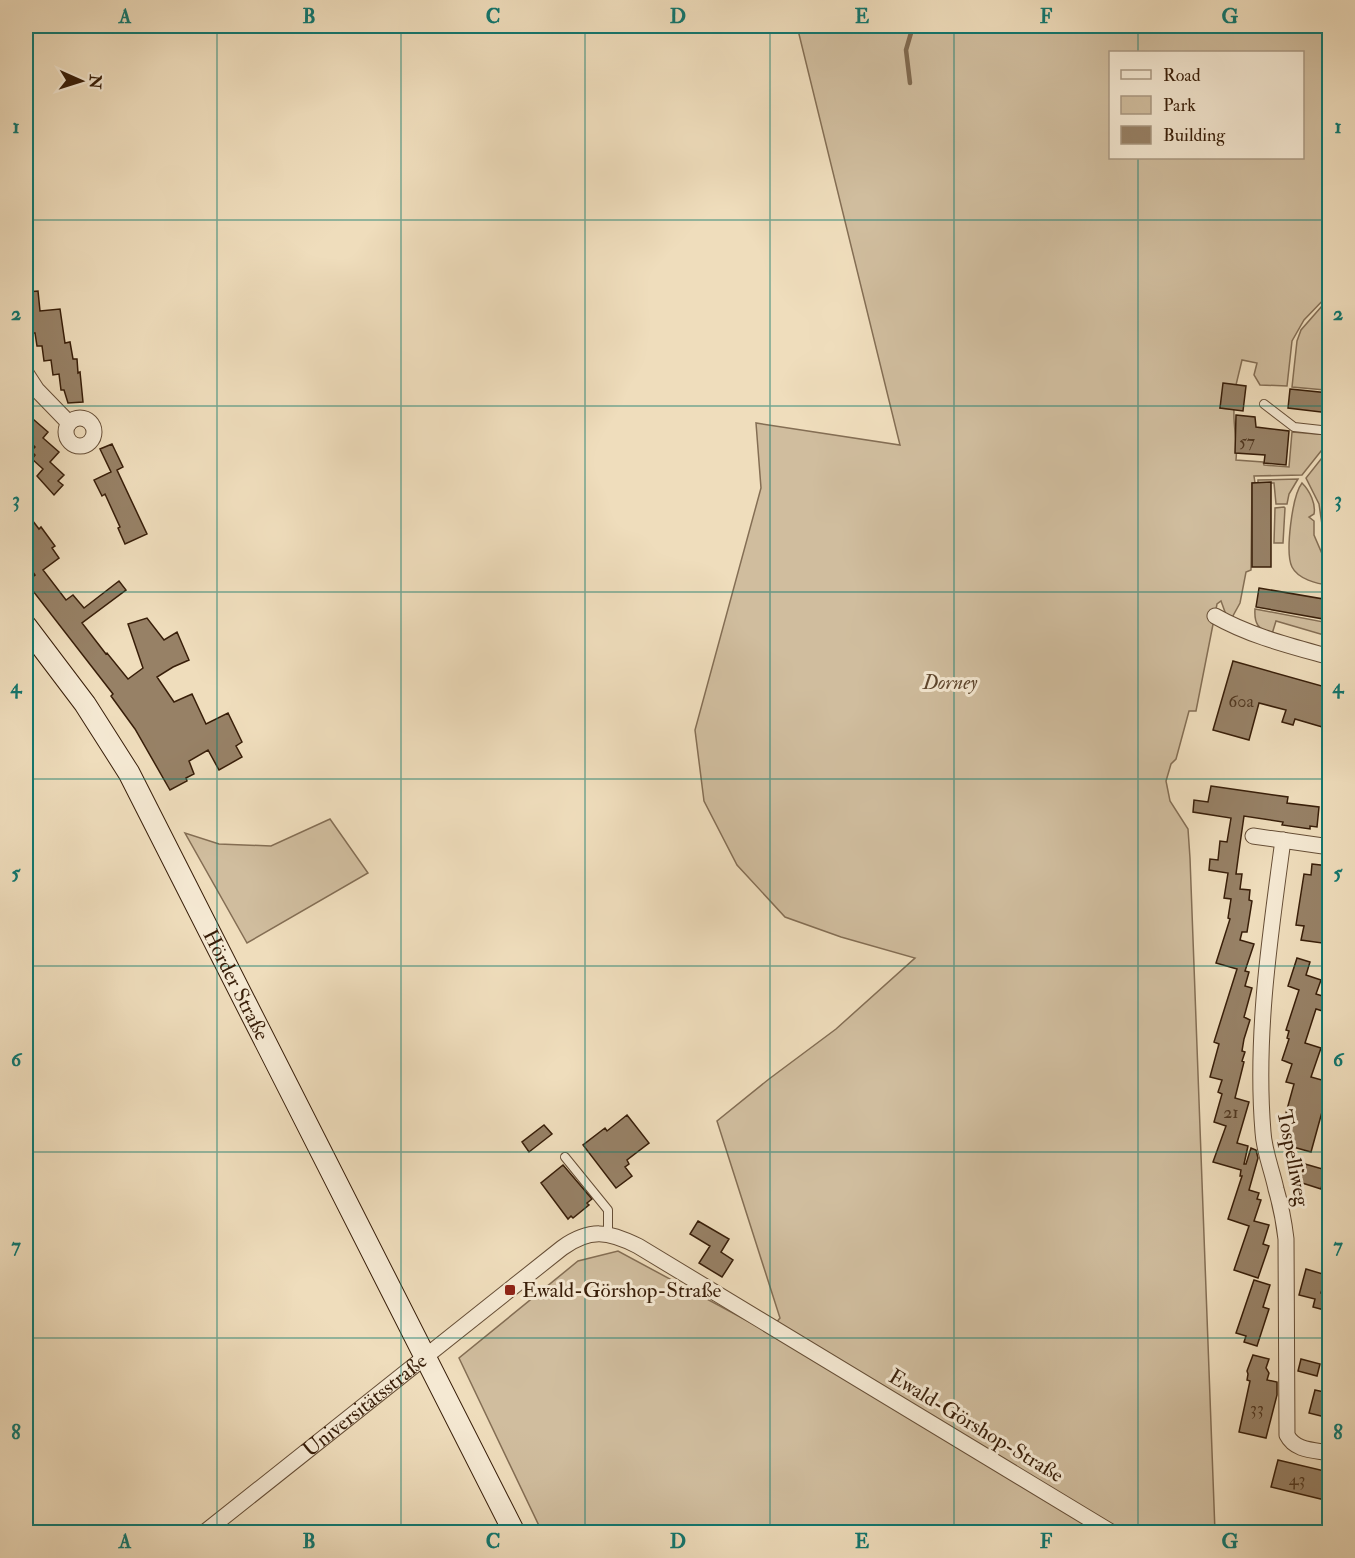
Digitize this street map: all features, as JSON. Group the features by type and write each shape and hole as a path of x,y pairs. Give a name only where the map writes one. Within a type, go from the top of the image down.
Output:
{"main road":[{"name":"Hörder Straße","path":"26,626 86,704 129,773 425,1356"},
{"name":"Universitätsstraße","path":"425,1356 514,1533"}],"street":[{"path":"26,373 37,390 69,423"},
{"path":"1215,616 1229,624 1329,657"},
{"path":"1254,836 1329,847"},
{"name":"Tospelliweg","path":"1283,840 1269,944 1264,1007 1261,1074 1263,1134 1286,1239 1287,1435 1291,1443 1297,1446 1329,1453"},
{"path":"425,1356 456,1335 572,1242 587,1235 608,1234"},
{"name":"Ewald-Görshop-Straße","path":"608,1234 638,1246 1111,1533"},
{"name":"Universitätsstraße","path":"205,1533 425,1356"}],"lane":[{"path":"1264,404 1294,427 1329,431"},
{"path":"565,1157 608,1210 608,1234"}],"green space":[{"name":"Dorney","path":"797,26 1329,26 1329,294 1304,320 1292,341 1287,386 1260,385 1254,375 1257,363 1242,360 1236,385 1225,384 1220,408 1234,409 1236,460 1289,467 1292,432 1329,435 1329,441 1302,475 1254,476 1251,570 1246,572 1240,603 1229,623 1221,601 1217,604 1196,711 1189,711 1176,759 1171,764 1166,781 1170,801 1188,829 1190,858 1215,1532 542,1532 459,1358 578,1261 618,1251 768,1332 780,1318 717,1121 836,1029 915,958 841,937 785,917 737,865 704,801 695,730 761,488 756,423 900,445"},
{"path":"1329,298 1329,358 1323,360 1322,364 1329,366 1325,390 1292,387 1297,341 1301,330"},
{"path":"1329,449 1329,554 1325,545 1319,504 1306,478"},
{"path":"1298,479 1289,494 1287,504 1276,504 1274,483 1258,483 1258,480"},
{"path":"1302,483 1313,502 1314,514 1309,517 1314,521 1314,535 1329,570 1329,585 1303,578 1292,567 1290,560 1289,538 1293,512"},
{"path":"1284,507 1283,543 1274,543 1275,508"},
{"path":"1255,609 1329,623 1329,651 1322,648 1324,635 1276,621 1272,634 1263,630 1256,622"},
{"path":"330,819 368,873 247,943 185,833 219,844 271,846"}],"building":[{"path":"38,291 40,311 60,309 65,343 70,342 73,359 77,359 83,402 68,403 64,390 61,390 59,374 53,375 51,360 44,361 42,346 37,346 35,333 27,333 26,292"},
{"path":"1223,383 1246,386 1243,411 1220,408"},
{"path":"1290,389 1329,393 1329,413 1288,408"},
{"path":"26,413 48,432 43,438 59,452 50,462 64,475 58,481 63,485 54,495 37,476 43,469 32,459 35,455 31,451 35,447 26,438"},
{"path":"1236,415 1255,417 1256,427 1289,431 1286,465 1264,463 1265,455 1235,453"},
{"path":"112,444 123,467 117,470 147,534 125,544 105,494 102,496 94,480 111,472 100,449"},
{"path":"1271,482 1271,567 1252,567 1252,483"},
{"path":"26,512 55,546 52,548 59,558 43,570 66,600 73,595 84,608 119,581 126,590 82,623 128,679 143,668 128,624 147,618 164,640 177,632 189,660 157,677 174,702 192,694 206,724 228,713 242,742 236,746 242,757 219,770 208,750 189,761 194,774 186,778 187,781 170,790 135,729 111,696 113,694 26,582 35,575 26,562"},
{"path":"1259,588 1329,600 1329,620 1256,607"},
{"path":"1233,661 1329,688 1329,729 1295,719 1293,725 1282,722 1286,710 1259,703 1249,740 1213,730"},
{"path":"1211,786 1288,797 1287,803 1319,807 1317,827 1310,826 1310,829 1244,816 1236,874 1242,874 1240,889 1250,890 1249,900 1252,901 1247,932 1242,932 1240,940 1254,944 1245,971 1249,972 1245,986 1252,988 1244,1017 1250,1020 1244,1039 1242,1051 1245,1052 1242,1061 1244,1062 1235,1098 1249,1102 1237,1143 1248,1146 1244,1164 1246,1164 1251,1148 1256,1150 1258,1158 1249,1190 1259,1193 1257,1199 1261,1200 1254,1221 1269,1225 1263,1244 1269,1246 1258,1278 1234,1270 1249,1226 1228,1219 1242,1176 1240,1176 1241,1170 1213,1162 1226,1126 1214,1122 1222,1094 1218,1092 1222,1080 1210,1077 1219,1044 1214,1042 1237,969 1216,963 1230,919 1228,918 1231,899 1224,898 1228,873 1209,870 1210,859 1218,860 1220,841 1227,842 1231,818 1193,812 1194,800 1208,802"},
{"path":"1312,864 1329,866 1322,943 1301,940 1304,926 1296,925 1304,874 1311,875"},
{"path":"1297,958 1310,962 1306,975 1321,980 1316,994 1329,998 1329,1013 1316,1009 1305,1043 1321,1048 1311,1077 1329,1082 1329,1103 1325,1101 1311,1152 1286,1145 1294,1116 1286,1113 1294,1084 1286,1082 1292,1064 1282,1060 1289,1039 1287,1038 1289,1031 1286,1030 1299,990 1288,986"},
{"path":"627,1115 649,1143 627,1160 629,1164 625,1167 632,1176 616,1188 583,1145 605,1128 607,1131"},
{"path":"544,1125 552,1134 529,1152 522,1142"},
{"path":"1305,1164 1326,1170 1321,1189 1299,1182"},
{"path":"563,1165 592,1199 587,1203 589,1205 573,1218 571,1216 568,1219 541,1183"},
{"path":"698,1221 729,1239 721,1252 733,1260 722,1277 699,1263 710,1246 690,1234"},
{"path":"1306,1269 1326,1275 1321,1293 1329,1295 1328,1311 1313,1307 1315,1299 1299,1295"},
{"path":"1254,1280 1270,1285 1263,1307 1269,1309 1257,1346 1244,1342 1246,1336 1236,1333"},
{"path":"1253,1355 1269,1359 1266,1368 1269,1373 1267,1380 1277,1382 1277,1395 1266,1438 1239,1432 1250,1381 1247,1380 1247,1371"},
{"path":"1301,1359 1320,1364 1317,1376 1298,1371"},
{"path":"1315,1390 1329,1393 1329,1418 1309,1413"},
{"path":"1278,1460 1329,1472 1329,1501 1271,1487"}],"waterway":[{"path":"910,83 906,50 913,26"}],"place":[{"name":"Ewald-Görshop-Straße","path":"510,1290"}]}
